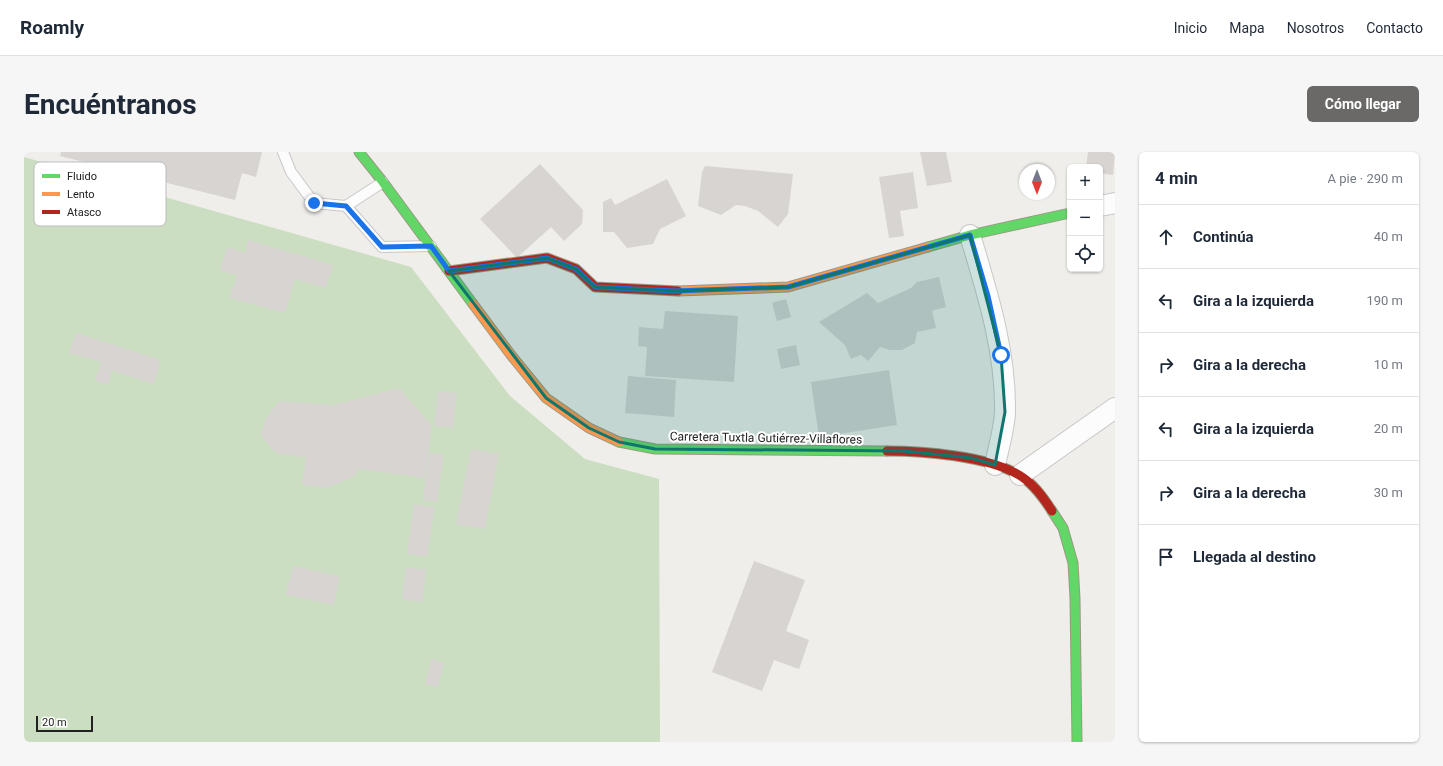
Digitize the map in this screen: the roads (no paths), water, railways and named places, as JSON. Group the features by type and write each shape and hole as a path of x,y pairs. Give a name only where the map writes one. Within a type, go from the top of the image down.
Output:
{"main road":[{"name":"Carretera Tuxtla Gutiérrez-Villaflores","path":"359,152 431,246 511,355 546,398 589,428 619,442 655,449 903,451 971,458 995,465 1020,475 1040,494 1063,528 1072,563 1075,598 1077,742"},
{"path":"449,271 547,258 576,269 595,287 674,291 788,287 970,235 1067,214"}],"street":[{"path":"1103,205 1115,203"},
{"path":"970,235 988,296 1001,355 1005,412 995,465"},
{"path":"1020,475 1115,408"}],"lane":[{"path":"283,152 291,172 314,203 346,206 383,182"},
{"path":"346,206 382,247 431,246"}]}
